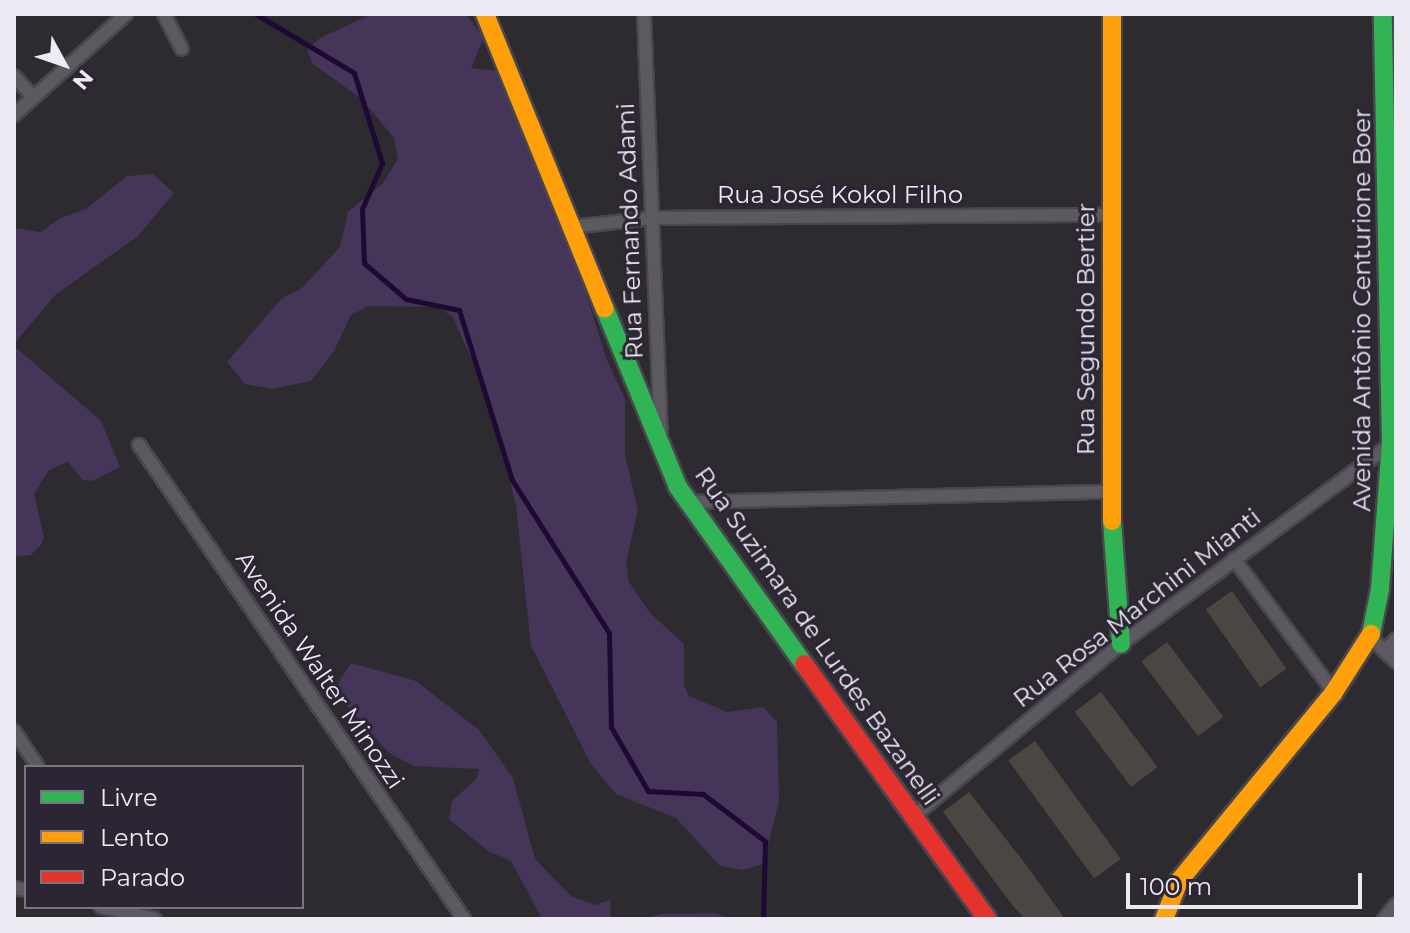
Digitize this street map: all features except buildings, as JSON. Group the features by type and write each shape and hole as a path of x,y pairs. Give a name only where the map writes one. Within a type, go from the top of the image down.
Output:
{"street":[{"path":"14,115 126,14"},
{"path":"164,14 182,49"},
{"name":"Rua Suzimara de Lurdes Bazanelli","path":"485,14 662,447 689,502 987,919"},
{"name":"Rua Fernando Adami","path":"644,14 662,447"},
{"name":"Rua Segundo Bertier","path":"1112,14 1110,492 1121,644"},
{"name":"Avenida Antônio Centurione Boer","path":"1164,919 1179,881 1334,692 1370,637 1388,592 1394,442 1383,14"},
{"path":"1384,36 1396,59"},
{"path":"14,76 33,97"},
{"name":"Rua José Kokol Filho","path":"572,227 651,218 1109,215"},
{"name":"Rua Rosa Marchini Mianti","path":"915,815 1121,644 1394,442"},
{"name":"Avenida Walter Minozzi","path":"139,445 464,919"},
{"path":"689,502 1110,492"},
{"path":"1234,559 1334,692"},
{"path":"1370,637 1396,662"},
{"path":"1385,651 1396,639"},
{"path":"14,731 37,765"},
{"path":"1384,919 1396,904"},
{"path":"111,909 155,919"}],"shaded area":[{"path":"372,14 466,14 484,38 471,68 498,71 510,86 578,267 606,358 625,399 625,455 638,510 626,562 629,582 650,613 684,644 684,685 689,696 727,712 763,707 777,722 779,802 763,864 743,870 720,866 676,818 616,794 591,764 531,646 516,506 490,399 452,316 437,307 369,306 351,315 334,351 311,381 272,389 245,384 227,362 282,298 301,289 340,247 348,212 383,183 398,159 394,138 362,99 313,64 307,50 320,38"},
{"path":"153,174 174,193 138,236 55,295 14,344 14,228 41,232 60,218 86,209 127,176"},
{"path":"14,346 101,421 120,467 92,481 83,480 68,462 49,470 34,494 44,537 41,545 31,555 14,557"},
{"path":"351,663 416,681 479,730 513,778 535,859 571,896 595,905 610,900 611,919 542,919 511,861 488,851 449,819 452,801 476,779 479,769 414,766 389,753 341,699 337,685"},
{"path":"716,913 729,919 642,919 661,914"}],"waterway":[{"path":"256,14 354,73 382,163 362,209 364,263 406,299 459,310 512,480 609,633 611,727 648,791 703,794 765,841 763,919"}],"traffic: fast":[{"path":"1371,634 1380,589 1391,443 1383,14"},
{"path":"605,309 678,487 804,664"},
{"path":"1112,521 1121,644"}],"traffic: slow":[{"path":"485,14 605,309"},
{"path":"1112,14 1112,521"},
{"path":"1164,919 1179,881 1334,692 1371,634"}],"traffic: jam":[{"path":"804,664 987,919"}]}
